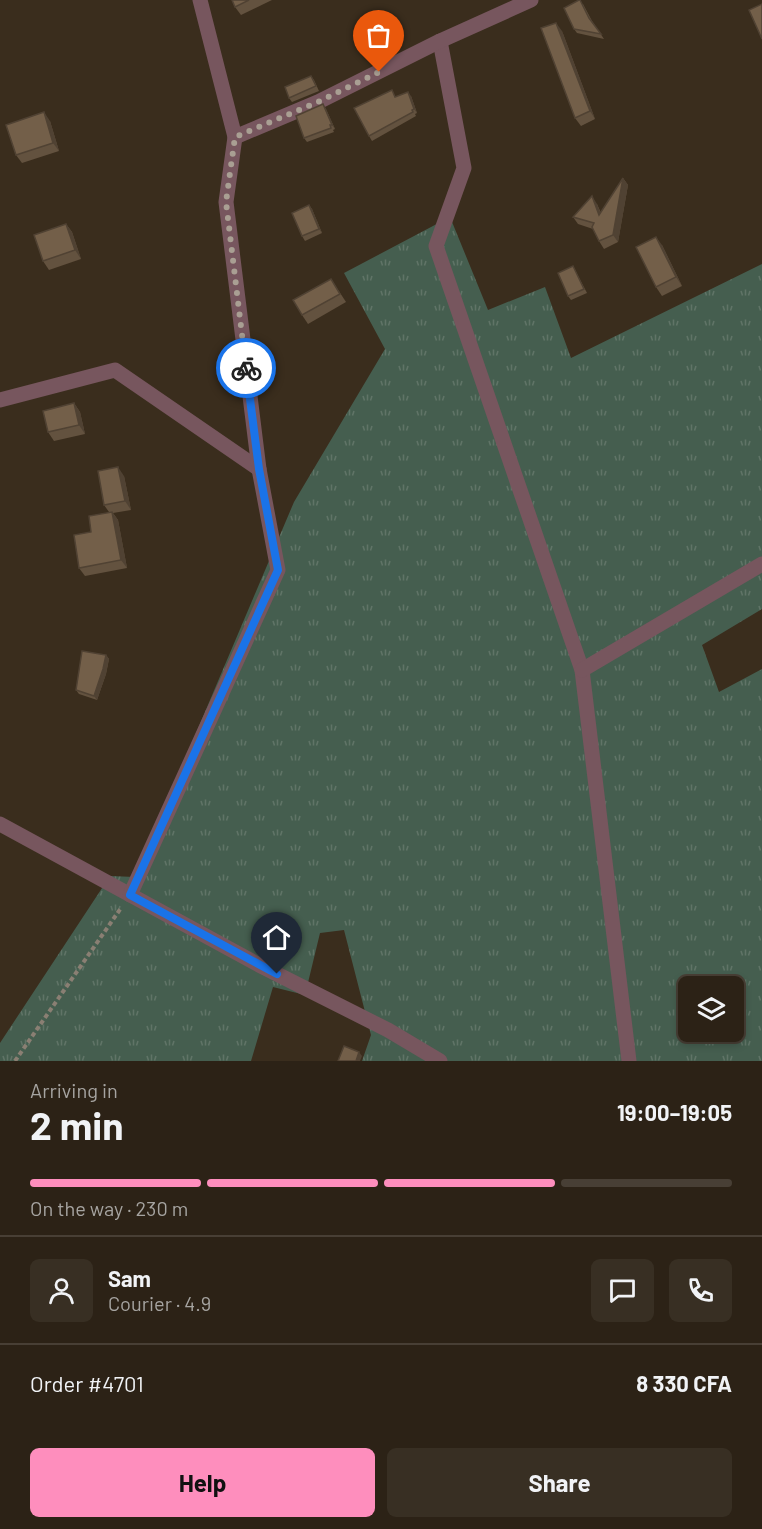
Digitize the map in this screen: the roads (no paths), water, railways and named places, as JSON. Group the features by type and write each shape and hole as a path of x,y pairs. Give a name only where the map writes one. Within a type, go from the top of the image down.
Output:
{"street":[{"path":"130,895 278,570 259,469 226,202 235,137 200,0"},
{"path":"235,137 318,102 440,41 531,0"},
{"path":"440,41 464,168 436,246 582,670 629,1061"},
{"path":"0,400 115,370 259,469"},
{"path":"582,670 762,564"},
{"path":"0,824 259,965 388,1030 440,1061"}]}
